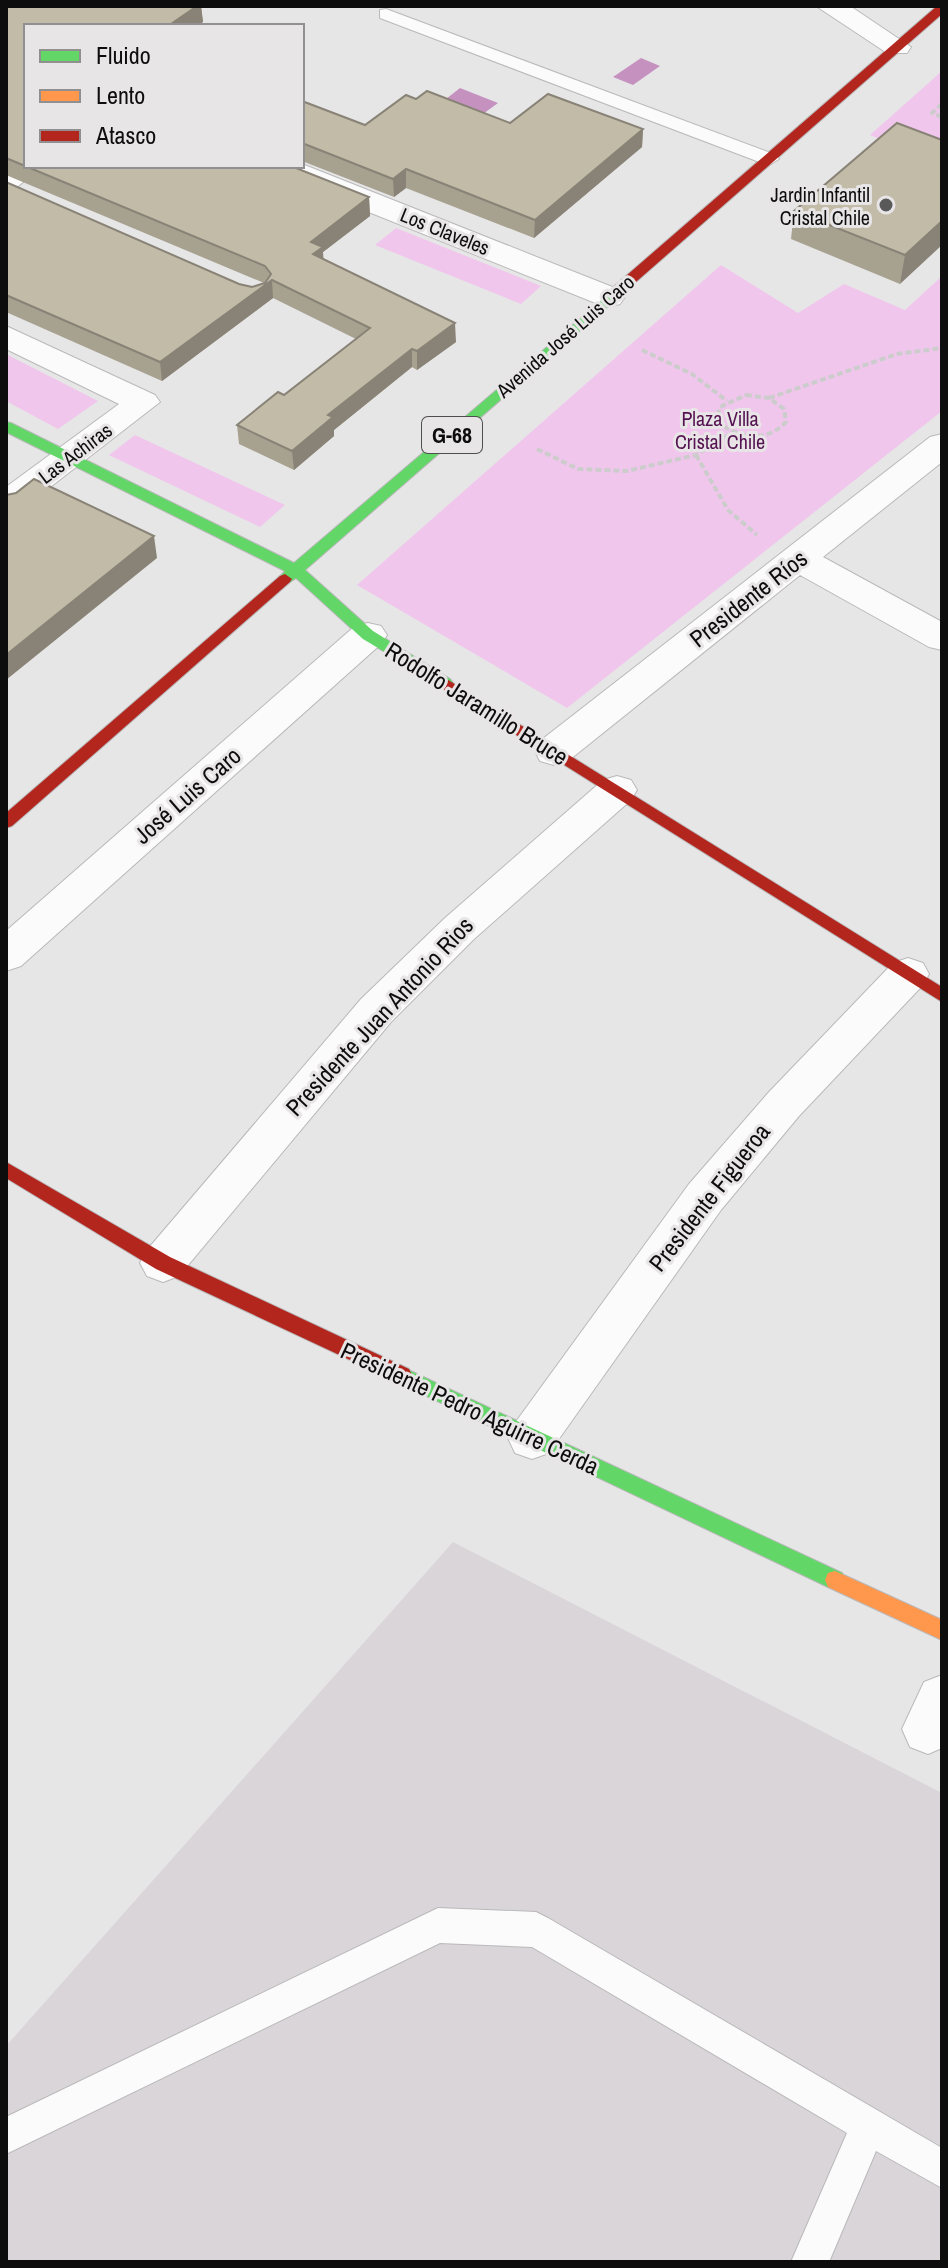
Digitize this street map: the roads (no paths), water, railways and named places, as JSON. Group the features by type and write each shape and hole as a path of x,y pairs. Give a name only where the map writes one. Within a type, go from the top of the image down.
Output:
{"street":[{"path":"830,6 897,47"},
{"name":"Avenida José Luis Caro","path":"6,822 942,8"},
{"path":"25,168 6,183 35,198"},
{"name":"Los Claveles","path":"285,168 609,297"},
{"name":"Las Achiras","path":"6,336 143,402 6,504"},
{"name":"Rodolfo Jaramillo Bruce","path":"6,426 297,571 368,635 925,985"},
{"name":"Presidente Ríos","path":"554,751 942,445"},
{"path":"798,559 942,638"},
{"name":"José Luis Caro","path":"6,955 368,635"},
{"name":"Presidente Juan Antonio Rios","path":"163,1263 326,1067 407,979 495,894 617,790"},
{"name":"Presidente Figueroa","path":"532,1438 705,1197 784,1104 925,985"},
{"name":"Presidente Pedro Aguirre Cerda","path":"6,1169 163,1263 942,1630"}],"lane":[{"path":"386,14 769,159"},
{"path":"6,2136 438,1925 536,1930 942,2169"},
{"path":"810,2262 868,2127"}],"place":[{"name":"Jardin Infantil Cristal Chile","path":"886,205"}],"park label":[{"name":"Plaza Villa Cristal Chile","path":"720,430"}]}
